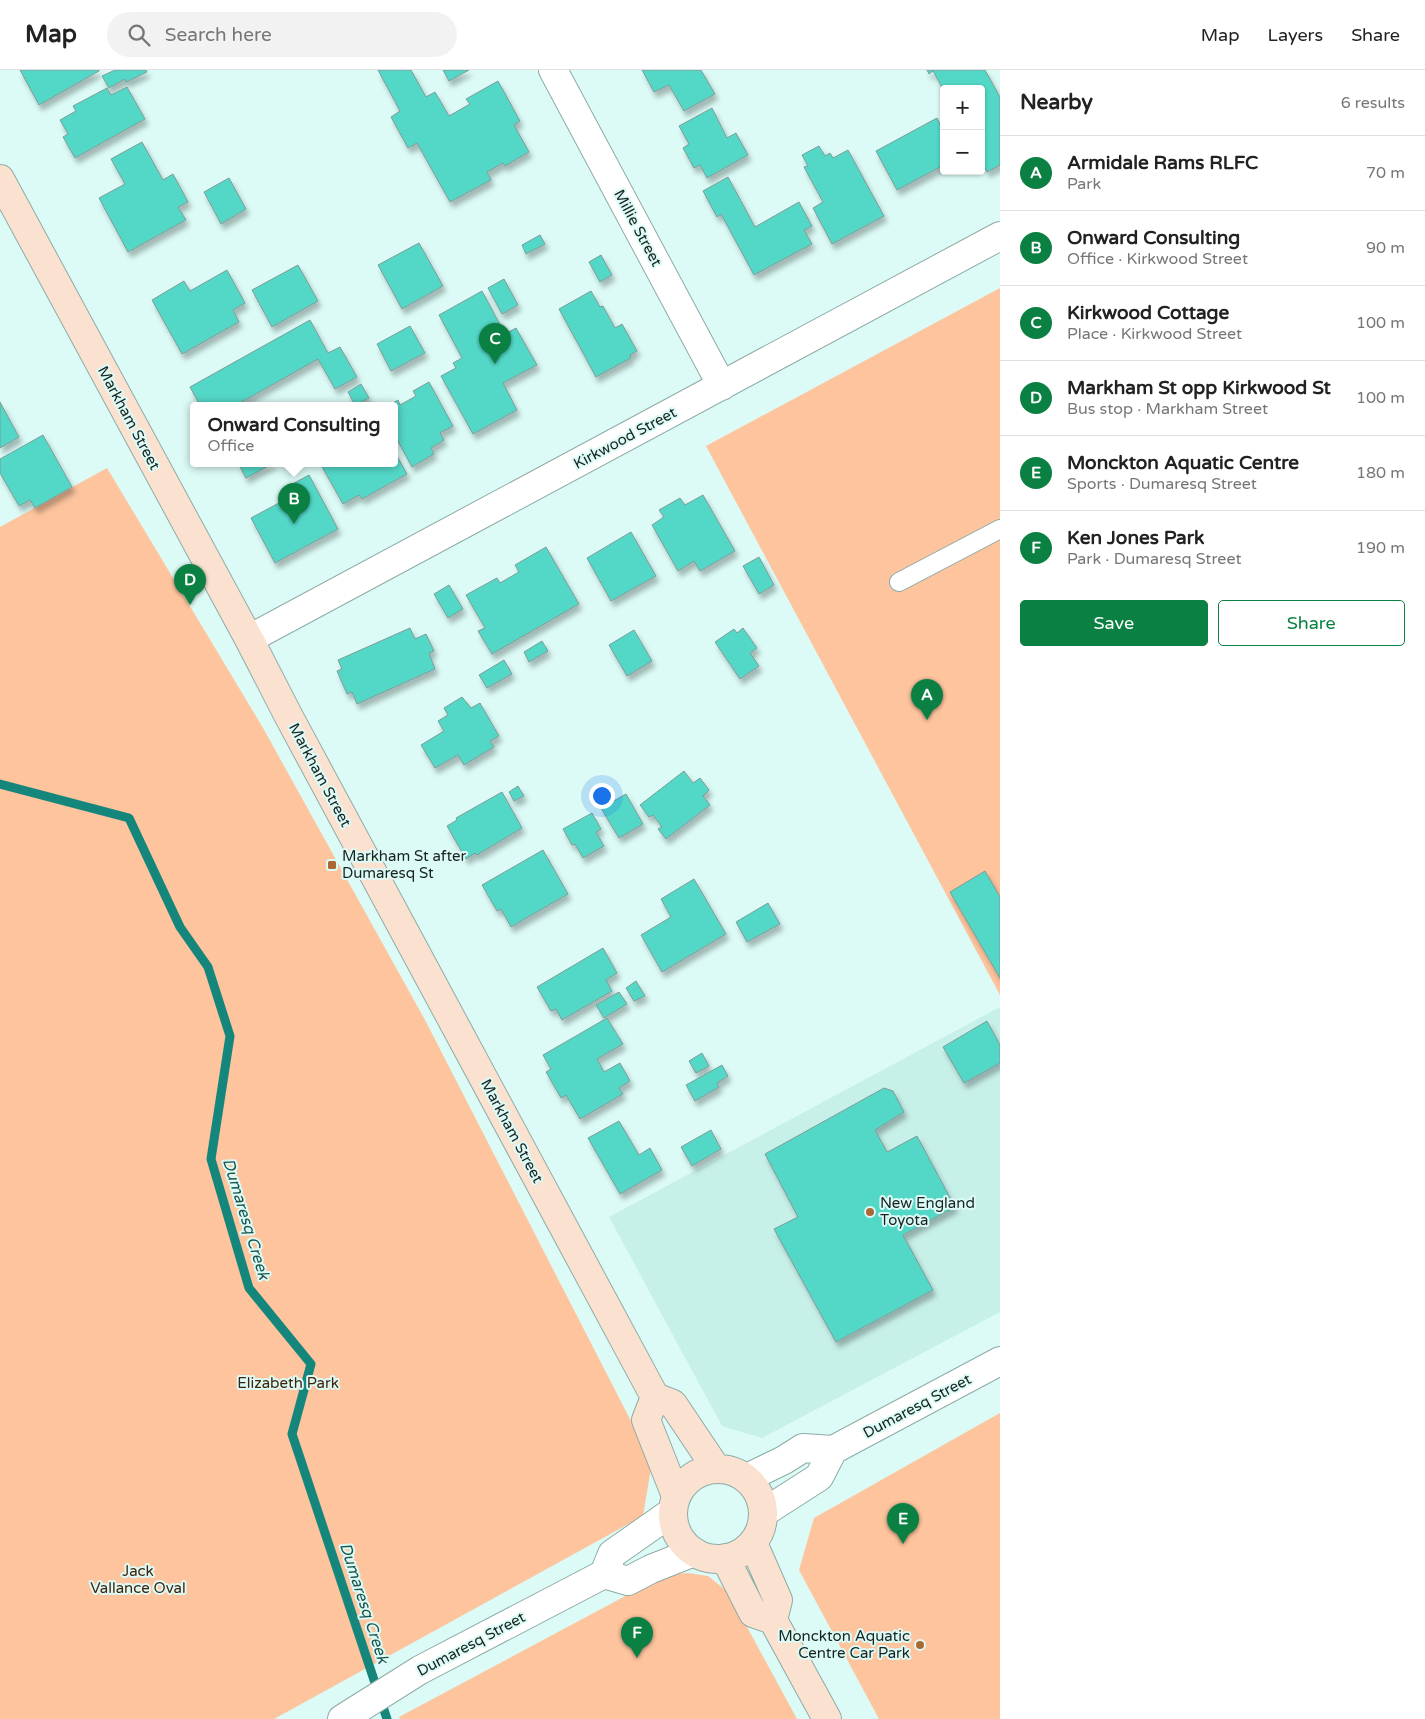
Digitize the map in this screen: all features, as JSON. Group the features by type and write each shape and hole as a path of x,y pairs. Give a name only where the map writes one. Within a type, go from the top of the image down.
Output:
{"street":[{"name":"Millie Street","path":"553,70 722,386"},
{"name":"Markham Street","path":"0,179 655,1397"},
{"name":"Kirkwood Street","path":"249,639 1000,236"},
{"name":"Dumaresq Street","path":"833,1450 1000,1361"},
{"path":"694,1552 651,1568 628,1581 604,1574 612,1554 674,1504 686,1482 700,1472 716,1468 732,1470 747,1478 759,1494 763,1512 761,1529 752,1543 740,1553 724,1558 709,1558 694,1552 682,1542 674,1528 674,1504 646,1420 655,1397 673,1404 716,1468"},
{"path":"747,1478 784,1460 803,1448 833,1450 819,1476 763,1512"},
{"path":"752,1543 778,1600 773,1620"},
{"path":"724,1558 753,1613 773,1620 827,1719"},
{"name":"Dumaresq Street","path":"342,1719 420,1670 604,1574"}],"lane":[{"path":"898,582 1000,529"}],"shaded area":[{"path":"1000,1007 1000,1312 762,1438 722,1426 609,1217"}],"green space":[{"path":"1000,288 1000,995 706,446"},
{"name":"Elizabeth Park","path":"107,468 263,728 425,1020 652,1462 643,1516 274,1719 0,1719 0,527"},
{"name":"Monckton Aquatic Centre Car Park","path":"1000,1413 1000,1719 879,1719 799,1570 814,1518"},
{"path":"688,1573 708,1576 728,1592 797,1719 400,1719 399,1717 659,1578 672,1574"}],"building":[{"path":"20,70 99,70 99,71 39,105"},
{"path":"115,70 146,70 147,72 126,82 125,79 109,88 102,76"},
{"path":"378,70 411,70 426,97 435,92 449,116 470,104 466,99 498,81 520,121 514,125 529,152 505,166 503,163 487,172 491,180 450,202 417,143 408,148 391,117 400,111"},
{"path":"443,70 469,70 449,81"},
{"path":"642,70 701,70 715,94 684,111 669,85 654,92"},
{"path":"927,70 985,70 1000,97 1000,165 987,172 985,168 985,85 941,85 933,71 929,74"},
{"path":"127,87 145,119 75,158 63,137 68,134 60,120 76,111 73,106 107,88 111,95"},
{"path":"712,108 727,138 736,133 748,155 707,178 700,165 694,168 683,148 689,144 679,126"},
{"path":"937,118 940,124 940,167 897,190 876,151"},
{"path":"142,142 163,180 173,174 188,202 178,207 186,220 128,252 99,198 125,184 111,159"},
{"path":"819,146 825,156 830,153 833,158 848,150 884,216 832,244 813,208 823,202 804,167 808,166 802,155"},
{"path":"728,177 755,227 799,202 812,226 804,230 812,244 754,275 721,214 717,217 703,191"},
{"path":"229,178 246,209 221,224 204,192"},
{"path":"540,235 545,244 526,254 522,245"},
{"path":"419,243 443,286 402,309 378,265"},
{"path":"601,255 612,275 600,282 589,262"},
{"path":"298,265 318,301 272,327 252,290"},
{"path":"227,270 245,303 233,310 239,322 182,354 152,300 184,281 190,291"},
{"path":"504,279 518,305 502,314 488,288"},
{"path":"482,291 505,334 516,328 537,365 503,383 517,410 473,434 441,376 456,368 453,363 462,358 439,315"},
{"path":"591,291 600,307 603,306 615,328 622,324 637,351 630,355 631,358 596,377 559,309"},
{"path":"310,320 328,353 340,347 357,377 335,389 318,359 242,402 198,402 190,387"},
{"path":"410,326 425,353 391,371 377,344"},
{"path":"429,382 453,426 440,433 444,440 431,448 434,454 412,467 398,441 398,402 394,402 398,400 400,405 416,396 413,391"},
{"path":"361,384 369,398 361,402 353,402 348,392"},
{"path":"0,402 19,437 0,448"},
{"path":"43,435 72,487 35,508 30,500 19,506 0,473 0,459"},
{"path":"398,458 407,474 362,499 359,495 343,504 322,467 398,467"},
{"path":"240,467 267,467 246,478"},
{"path":"309,475 338,529 275,563 251,518 290,497 285,488"},
{"path":"703,495 735,551 700,571 694,561 678,571 652,525 664,517 659,510 680,498 685,505"},
{"path":"631,532 656,576 611,601 587,558"},
{"path":"546,547 579,604 492,654 478,631 485,628 466,595 497,578 500,583 519,572 515,565"},
{"path":"759,557 774,585 759,594 743,566"},
{"path":"449,585 463,609 448,618 434,594"},
{"path":"410,628 415,639 426,634 434,651 429,653 435,669 357,704 352,692 347,694 337,671 342,669 338,660"},
{"path":"743,628 757,648 750,653 759,666 740,679 715,642 734,629 737,633"},
{"path":"634,630 652,661 627,676 609,645"},
{"path":"542,641 548,651 529,662 524,652"},
{"path":"504,660 512,674 487,688 479,675"},
{"path":"462,697 471,708 480,703 499,736 490,741 494,747 464,765 458,755 435,768 421,745 444,731 438,721 448,715 444,708"},
{"path":"684,771 693,783 700,778 709,790 703,796 710,805 666,839 658,829 662,827 653,815 649,817 640,805"},
{"path":"518,786 524,796 514,801 509,792"},
{"path":"502,792 522,828 477,855 475,853 466,859 447,826 457,820 456,818"},
{"path":"626,794 643,824 619,838 601,808"},
{"path":"592,813 601,829 596,832 604,846 583,858 575,844 572,845 563,829"},
{"path":"543,850 568,894 511,927 501,909 497,911 482,885"},
{"path":"985,871 1000,897 1000,978 950,892"},
{"path":"694,879 726,934 662,972 641,935 671,917 661,899"},
{"path":"768,903 780,924 747,942 736,922"},
{"path":"603,948 617,973 606,980 612,991 562,1020 556,1009 551,1011 537,987"},
{"path":"636,981 645,996 634,1001 626,988"},
{"path":"619,992 627,1004 604,1018 596,1005"},
{"path":"607,1018 623,1044 597,1059 604,1072 620,1063 630,1081 619,1088 623,1094 580,1119 566,1095 561,1098 546,1072 551,1069 543,1055"},
{"path":"987,1021 1000,1045 1000,1063 964,1083 943,1047"},
{"path":"702,1053 709,1066 696,1073 689,1061"},
{"path":"722,1065 728,1076 717,1083 719,1087 695,1101 686,1085"},
{"name":"New England Toyota","path":"884,1088 893,1091 904,1112 875,1130 887,1152 917,1136 955,1207 903,1235 933,1290 836,1342 774,1229 798,1217 765,1154"},
{"path":"619,1121 639,1155 650,1148 662,1170 620,1194 588,1138"},
{"path":"711,1130 721,1149 692,1166 681,1147"}],"waterway":[{"name":"Dumaresq Creek","path":"0,784 129,818 180,927 208,967 230,1036 211,1159 249,1288 311,1364 292,1434 387,1719"}],"place":[{"name":"Kirkwood Cottage","path":"495,364"},
{"name":"Onward Consulting","path":"294,524"},
{"name":"Markham St opp Kirkwood St","path":"190,605"},
{"name":"Armidale Rams RLFC","path":"927,720"},
{"name":"Markham St after Dumaresq St","path":"332,865"},
{"name":"New England Toyota","path":"870,1212"},
{"name":"Monckton Aquatic Centre","path":"903,1544"},
{"name":"Monckton Aquatic Centre Car Park","path":"920,1645"},
{"name":"Ken Jones Park","path":"637,1658"}],"park label":[{"name":"Jack Vallance Oval","path":"138,1580"}]}
